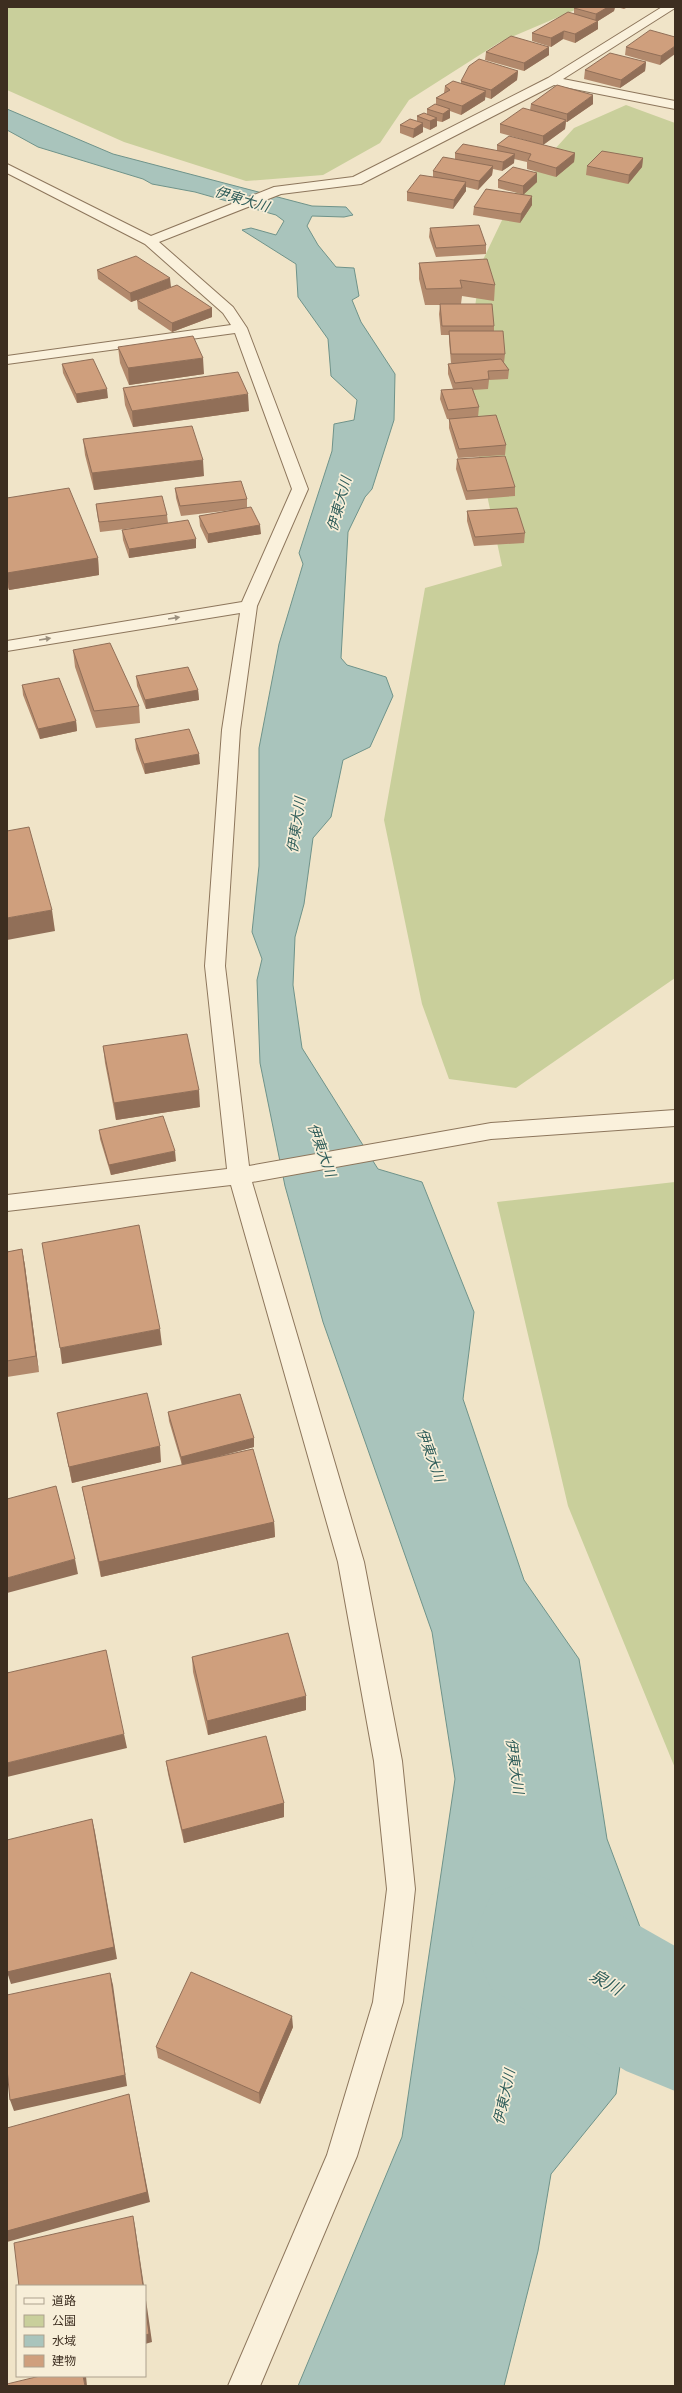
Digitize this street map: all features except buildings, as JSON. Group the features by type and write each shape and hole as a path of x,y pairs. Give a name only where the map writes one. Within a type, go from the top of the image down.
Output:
{"street":[{"path":"150,241 279,190 356,181 552,81 670,7"},
{"path":"552,81 675,105"},
{"path":"7,168 150,241 228,310 240,328 300,489 249,606 231,730 215,966 240,1176 351,1562 388,1761 401,1889 388,2002 342,2156 244,2386"},
{"path":"7,360 240,328"},
{"path":"7,646 249,606"},
{"path":"7,1204 240,1176 491,1131 675,1118"}],"green space":[{"path":"7,7 582,7 500,42 409,100 380,143 323,175 246,181 124,142 7,90"},
{"path":"626,105 675,123 675,978 516,1088 449,1079 422,1004 384,820 425,588 502,566 464,386 481,264 515,193 574,128"},
{"path":"675,1182 675,1768 568,1506 497,1202"}],"water":[{"name":"伊東大川","path":"7,109 113,154 312,206 346,207 353,215 344,217 312,216 307,226 318,245 336,267 354,268 359,296 352,300 361,322 395,374 394,420 372,489 365,497 348,532 341,658 347,665 386,677 393,696 370,747 343,760 331,817 313,838 304,904 295,937 293,985 302,1048 378,1169 422,1182 474,1312 463,1399 524,1580 579,1659 607,1839 640,1927 616,2094 551,2174 538,2251 504,2386 298,2386 402,2137 455,1779 432,1632 323,1322 285,1186 260,1063 257,980 262,959 252,932 259,866 259,748 279,644 303,564 299,553 332,451 334,424 354,420 357,400 331,376 328,339 298,297 296,264 242,230 251,228 276,235 284,221 276,215 195,192 152,184 143,179 38,147 7,130"}],"waterway":[{"name":"泉川","path":"538,1942 675,2022"}]}
